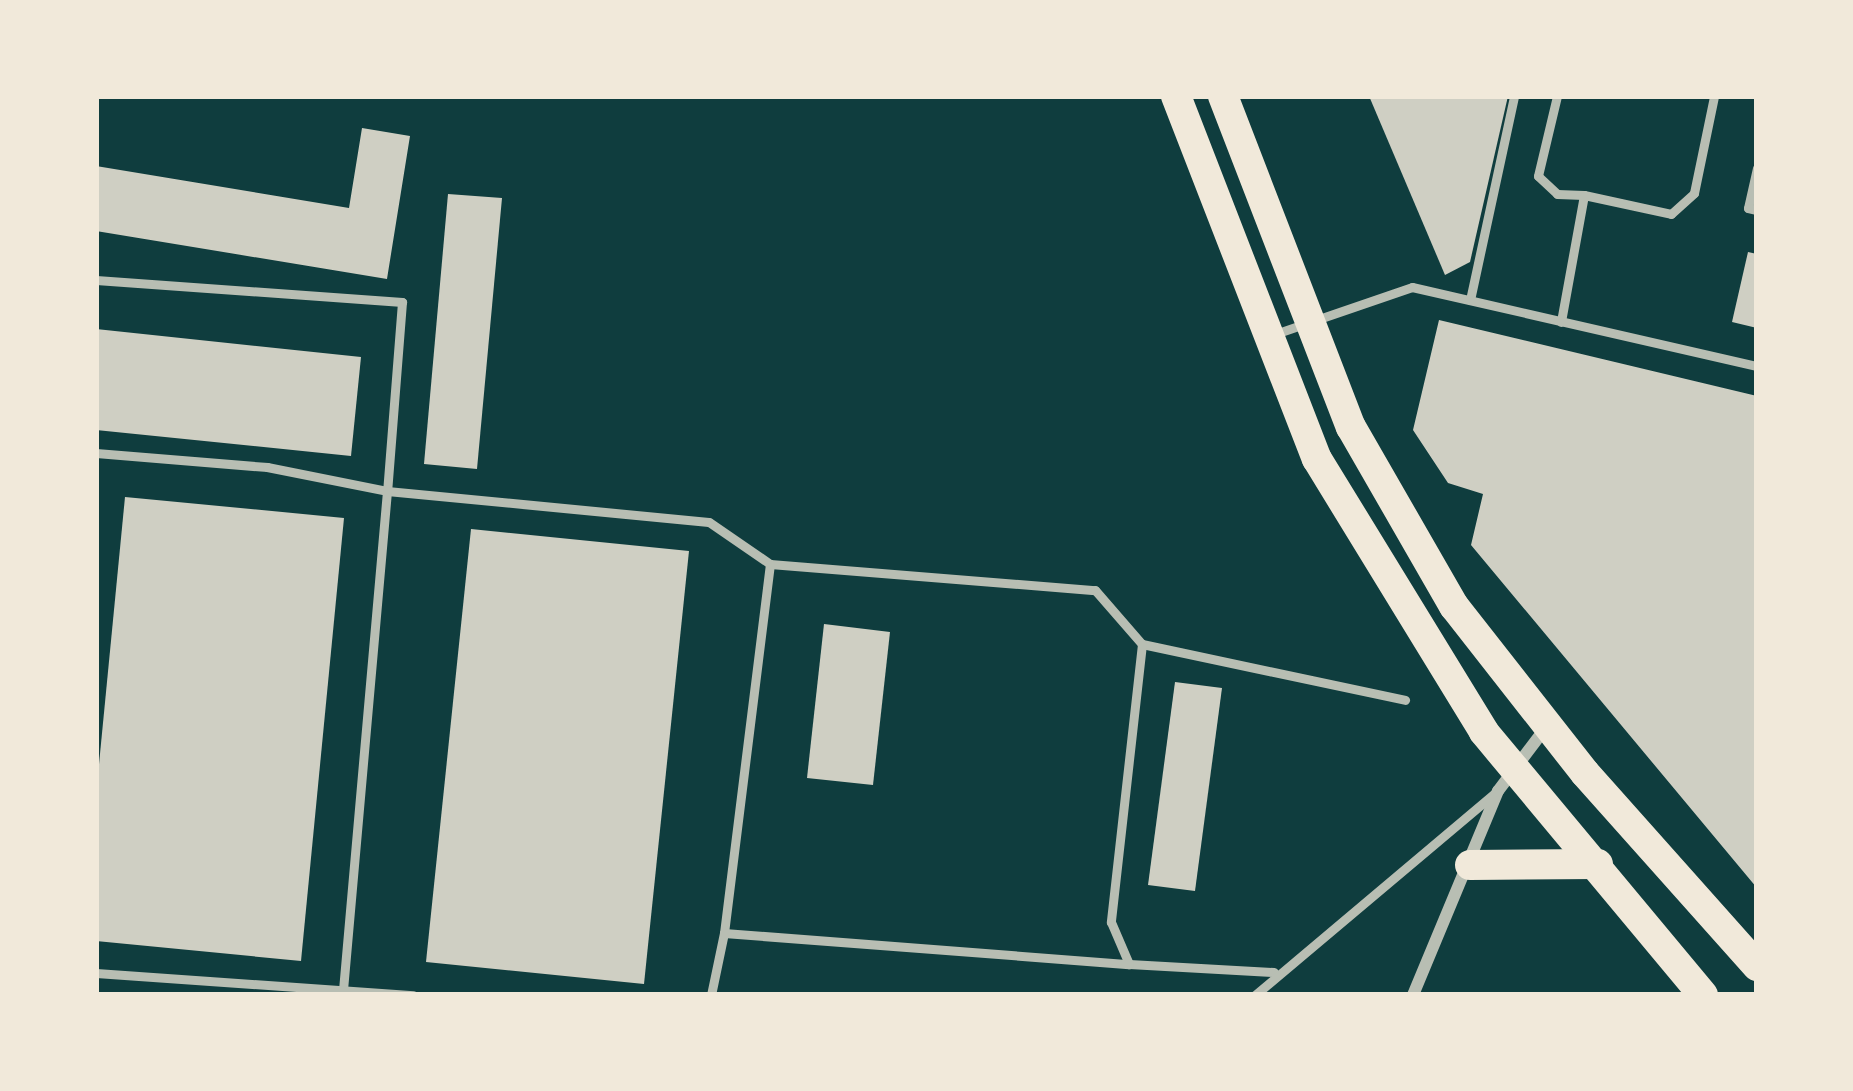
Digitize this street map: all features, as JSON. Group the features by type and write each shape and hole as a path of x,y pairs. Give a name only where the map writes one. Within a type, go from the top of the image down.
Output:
{"main road":[{"path":"1176,96 1317,460 1504,780 1598,864 1703,995"},
{"path":"1223,96 1306,325 1351,427 1454,606 1547,727 1757,966"},
{"path":"1470,865 1598,864"}],"street":[{"path":"1413,995 1504,780 1547,727"}],"lane":[{"path":"1471,300 1514,96"},
{"path":"1557,96 1538,176 1557,194 1584,195 1671,214 1694,193 1714,96"},
{"path":"1757,168 1748,208 1757,209"},
{"path":"1561,322 1584,195"},
{"path":"96,280 402,302 343,990"},
{"path":"1268,337 1412,287 1757,366"},
{"path":"96,453 267,466 387,490 709,523 770,564 1095,590 1142,644 1405,700"},
{"path":"711,995 724,933 770,564"},
{"path":"1129,964 1111,922 1142,644"},
{"path":"1255,995 1274,972 1504,780"},
{"path":"724,933 1274,972"},
{"path":"96,974 413,995"}],"building":[{"path":"1369,96 1508,96 1470,262 1445,275"},
{"path":"362,128 410,136 387,279 96,231 96,166 349,208"},
{"path":"448,194 502,198 477,469 424,464"},
{"path":"1748,252 1757,254 1757,328 1732,322"},
{"path":"1439,320 1757,396 1757,888 1471,545 1483,494 1448,483 1413,430"},
{"path":"96,329 361,357 351,456 96,430"},
{"path":"125,497 344,518 301,961 96,941 96,795"},
{"path":"471,529 689,551 644,984 426,962"},
{"path":"824,624 890,632 873,785 807,778"},
{"path":"1175,682 1222,688 1195,891 1148,885"}]}
